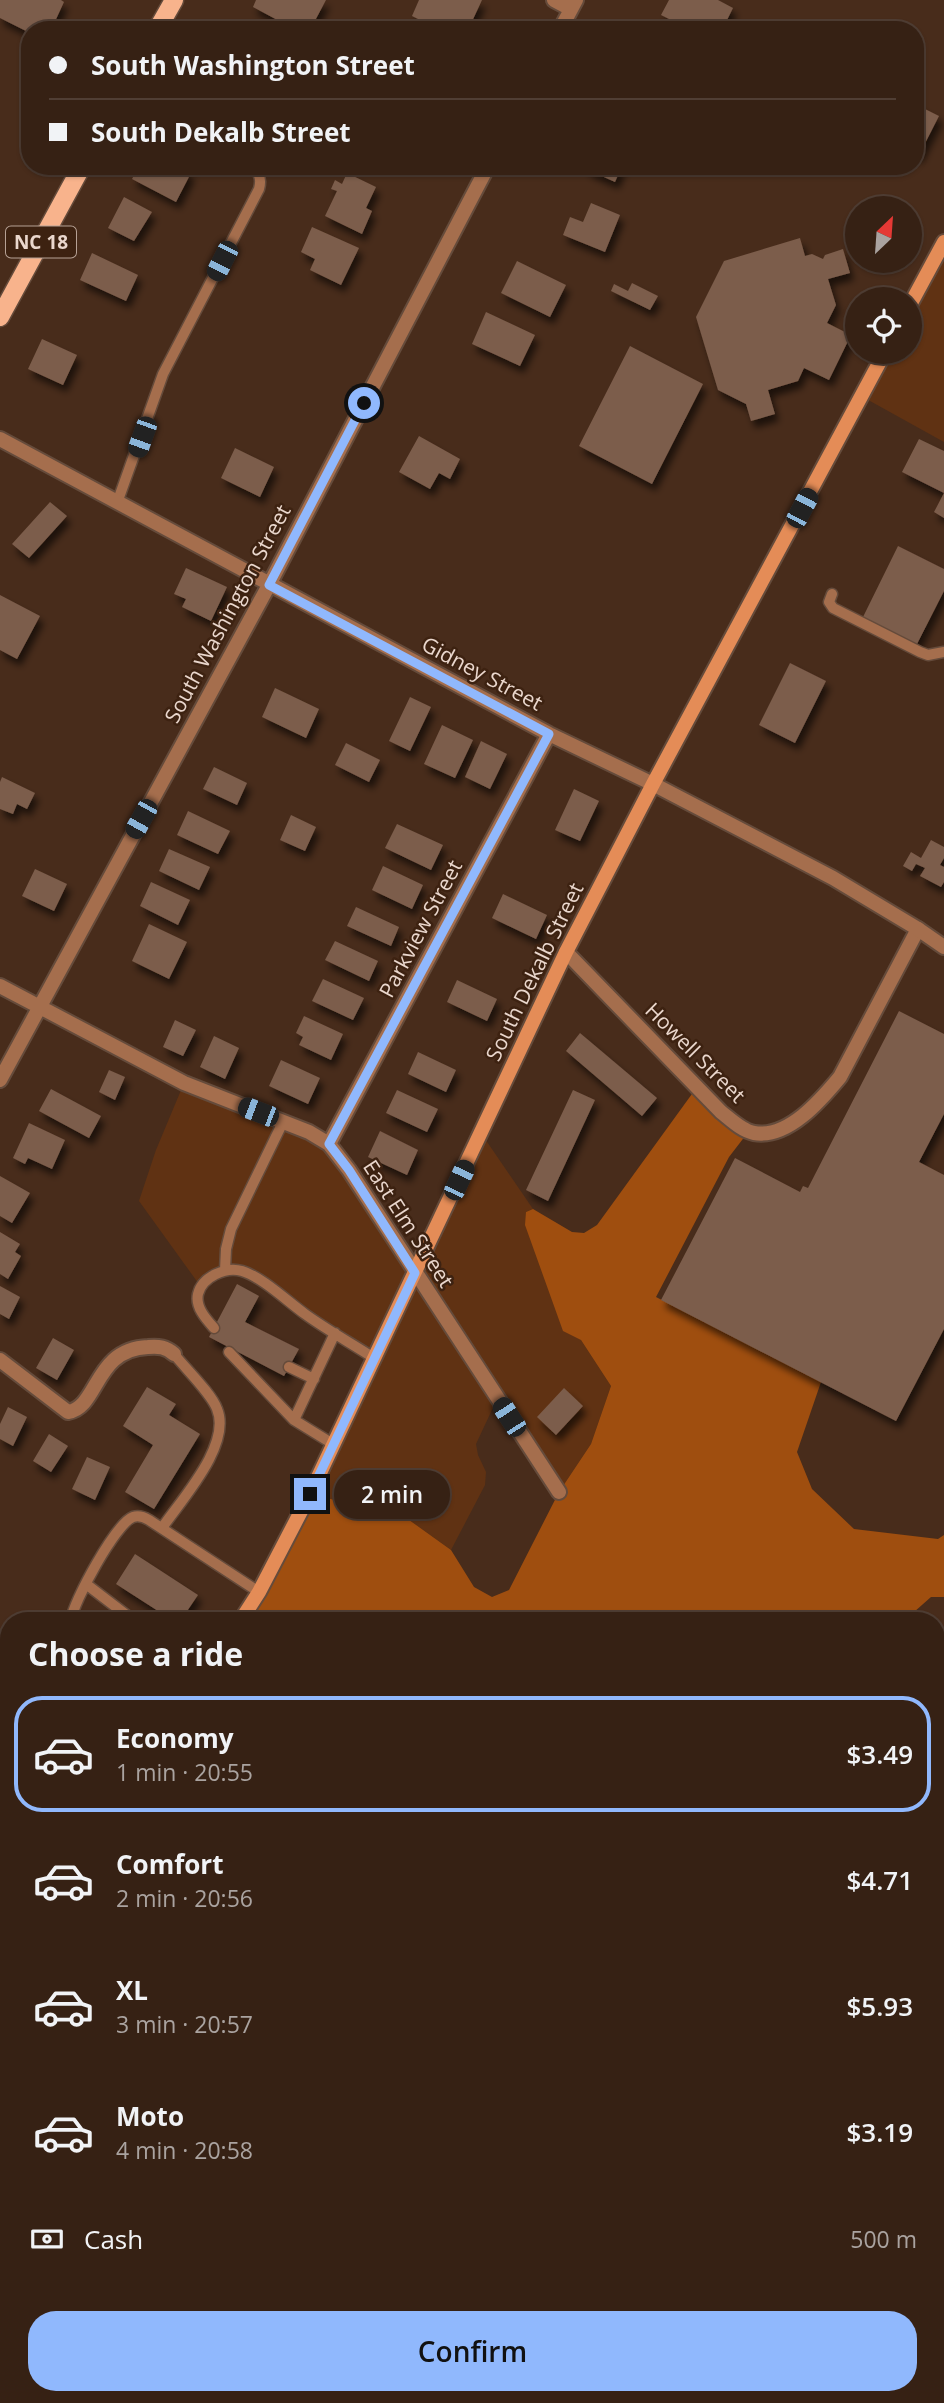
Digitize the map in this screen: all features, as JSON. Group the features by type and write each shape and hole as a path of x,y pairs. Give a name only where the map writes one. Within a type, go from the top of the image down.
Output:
{"main road":[{"path":"163,21 174,0"},
{"name":"NC 18","path":"0,317 77,175"},
{"path":"920,287 944,242"},
{"name":"South Dekalb Street","path":"247,1612 334,1444 566,952 879,364"}],"street":[{"path":"554,0 573,5 565,21"},
{"name":"South Washington Street","path":"0,1080 269,585 483,175"},
{"name":"Gidney Street","path":"0,439 549,734 653,784 823,873 944,947"},
{"name":"Parkview Street","path":"329,1144 549,734"},
{"name":"Howell Street","path":"566,952 721,1112 749,1131 764,1133 788,1125 800,1117 824,1096 840,1077 918,929"},
{"name":"East Elm Street","path":"0,986 184,1083 309,1132 329,1144 349,1170 559,1492"},
{"path":"0,1360 68,1412 79,1409 111,1360 121,1354 134,1348 159,1346 174,1354"}],"lane":[{"path":"117,503 163,374 259,189 258,175"},
{"path":"832,594 829,602 832,608 920,652 928,655 944,652"},
{"path":"225,1270 231,1229 283,1122"},
{"path":"214,1328 204,1315 198,1296 201,1287 211,1277 225,1270 238,1270 248,1273 374,1358"},
{"path":"294,1420 335,1333"},
{"path":"229,1352 294,1420 334,1444"},
{"path":"162,1528 215,1448 220,1424 216,1407 174,1354"},
{"path":"289,1367 314,1379"},
{"path":"74,1612 86,1584 110,1542 131,1517 144,1517 259,1592"},
{"path":"86,1584 123,1612"}],"shaded area":[{"path":"944,242 944,442 861,396 878,364 922,364 922,287 920,287"},
{"path":"184,1083 329,1144 415,1273 481,1133 533,1209 526,1212 581,1340 611,1386 591,1444 559,1492 497,1399 476,1444 486,1472 485,1485 451,1550 405,1517 310,1494 374,1358 258,1280 225,1270 201,1287 139,1201 156,1150"},
{"path":"697,1087 749,1131 729,1157 656,1297 821,1382 797,1452 812,1489 854,1529 938,1539 944,1535 944,1597 931,1597 914,1612 245,1612 310,1494 405,1517 451,1550 474,1587 492,1597 509,1590 559,1492 591,1444 611,1386 581,1340 563,1331 525,1225 526,1212 533,1209 572,1232 584,1233 597,1225"}],"building":[{"path":"0,0 64,2 55,21 21,21 21,28 0,18"},
{"path":"256,0 326,0 315,21 279,21 253,7"},
{"path":"419,0 482,0 472,21 422,21 412,16"},
{"path":"669,0 718,0 733,8 726,21 673,21 661,15"},
{"path":"924,108 939,116 924,145"},
{"path":"134,175 190,175 176,202 132,179"},
{"path":"346,175 351,175 376,187 366,208 372,211 362,234 325,216 337,191 331,189 335,180 342,184"},
{"path":"599,175 618,175 615,182"},
{"path":"124,197 152,212 134,241 108,228"},
{"path":"591,203 620,215 605,252 563,235 570,217 583,222"},
{"path":"312,227 359,248 341,285 310,270 315,259 301,252"},
{"path":"800,238 805,256 812,254 823,259 825,255 843,249 845,273 850,273 828,279 836,305 827,323 845,332 845,347 829,380 804,368 798,381 768,390 775,414 751,421 746,404 718,390 696,317 724,261"},
{"path":"92,253 138,275 126,301 80,280"},
{"path":"517,261 566,285 550,317 501,293"},
{"path":"632,283 658,296 650,310 611,291 614,284 628,291"},
{"path":"486,312 535,335 520,366 472,344"},
{"path":"42,339 77,355 63,385 28,369"},
{"path":"630,346 703,384 652,484 579,446"},
{"path":"419,436 460,459 450,479 439,473 430,489 399,472"},
{"path":"919,439 944,451 944,493 902,472"},
{"path":"235,448 274,467 260,497 221,478"},
{"path":"944,493 944,518 934,512"},
{"path":"50,502 67,516 29,558 12,544"},
{"path":"898,546 944,569 944,591 917,644 863,617"},
{"path":"186,568 227,587 211,621 182,607 186,599 174,594"},
{"path":"0,595 40,616 17,659 0,650"},
{"path":"790,663 826,681 795,743 759,725"},
{"path":"275,688 319,709 306,738 262,717"},
{"path":"410,697 431,707 410,751 389,741"},
{"path":"442,725 473,740 455,778 424,764"},
{"path":"481,741 507,754 490,789 465,777"},
{"path":"346,743 380,760 369,782 335,765"},
{"path":"214,767 247,783 237,805 203,789"},
{"path":"2,777 35,793 27,809 17,804 13,814 0,809"},
{"path":"574,789 599,801 580,841 555,830"},
{"path":"188,811 230,831 218,854 177,835"},
{"path":"291,815 316,827 305,851 280,840"},
{"path":"397,824 443,845 431,870 385,848"},
{"path":"931,840 944,847 944,858 940,865 944,867 944,882 941,887 920,876 925,868 916,864 912,871 903,866 911,852 921,858"},
{"path":"169,849 210,867 199,890 159,871"},
{"path":"383,866 423,885 412,909 372,890"},
{"path":"35,869 67,884 54,911 22,896"},
{"path":"151,882 190,900 178,925 140,906"},
{"path":"503,894 547,915 536,939 492,918"},
{"path":"356,907 399,927 391,946 347,926"},
{"path":"149,924 187,942 169,979 132,961"},
{"path":"335,941 378,961 369,981 325,960"},
{"path":"323,979 364,998 353,1020 312,1001"},
{"path":"457,980 497,999 487,1021 447,1002"},
{"path":"899,1011 944,1034 944,1114 919,1162 944,1175 944,1329 896,1421 661,1300 735,1158 800,1192 803,1186 808,1188"},
{"path":"304,1016 343,1034 331,1060 299,1045 303,1037 296,1033"},
{"path":"175,1020 196,1030 183,1056 163,1047"},
{"path":"580,1033 657,1098 642,1116 566,1051"},
{"path":"214,1036 239,1048 225,1079 200,1067"},
{"path":"418,1052 456,1070 446,1092 408,1074"},
{"path":"281,1060 320,1078 308,1104 269,1086"},
{"path":"109,1070 125,1077 115,1100 99,1092"},
{"path":"51,1089 101,1116 89,1138 39,1111"},
{"path":"397,1090 438,1109 427,1132 386,1113"},
{"path":"573,1090 595,1100 548,1201 526,1190"},
{"path":"29,1123 65,1140 52,1169 28,1158 25,1164 13,1158"},
{"path":"380,1131 418,1150 407,1175 368,1157"},
{"path":"0,1176 30,1193 12,1223 0,1216"},
{"path":"0,1232 20,1244 15,1252 21,1256 8,1279 0,1274"},
{"path":"237,1284 259,1296 245,1322 299,1349 284,1376 209,1337"},
{"path":"0,1286 20,1297 9,1319 0,1314"},
{"path":"53,1338 74,1350 57,1380 36,1368"},
{"path":"147,1387 176,1404 169,1415 200,1434 154,1509 125,1492 153,1445 123,1426"},
{"path":"564,1388 583,1406 556,1435 537,1417"},
{"path":"8,1407 27,1417 13,1446 0,1439 0,1424"},
{"path":"49,1434 68,1446 51,1472 33,1461"},
{"path":"87,1457 110,1467 95,1500 72,1489"},
{"path":"135,1554 198,1595 186,1612 160,1612 116,1584"}],"route":[{"path":"310,1494 415,1273 349,1170 329,1144 549,734 269,585 364,403"}]}
